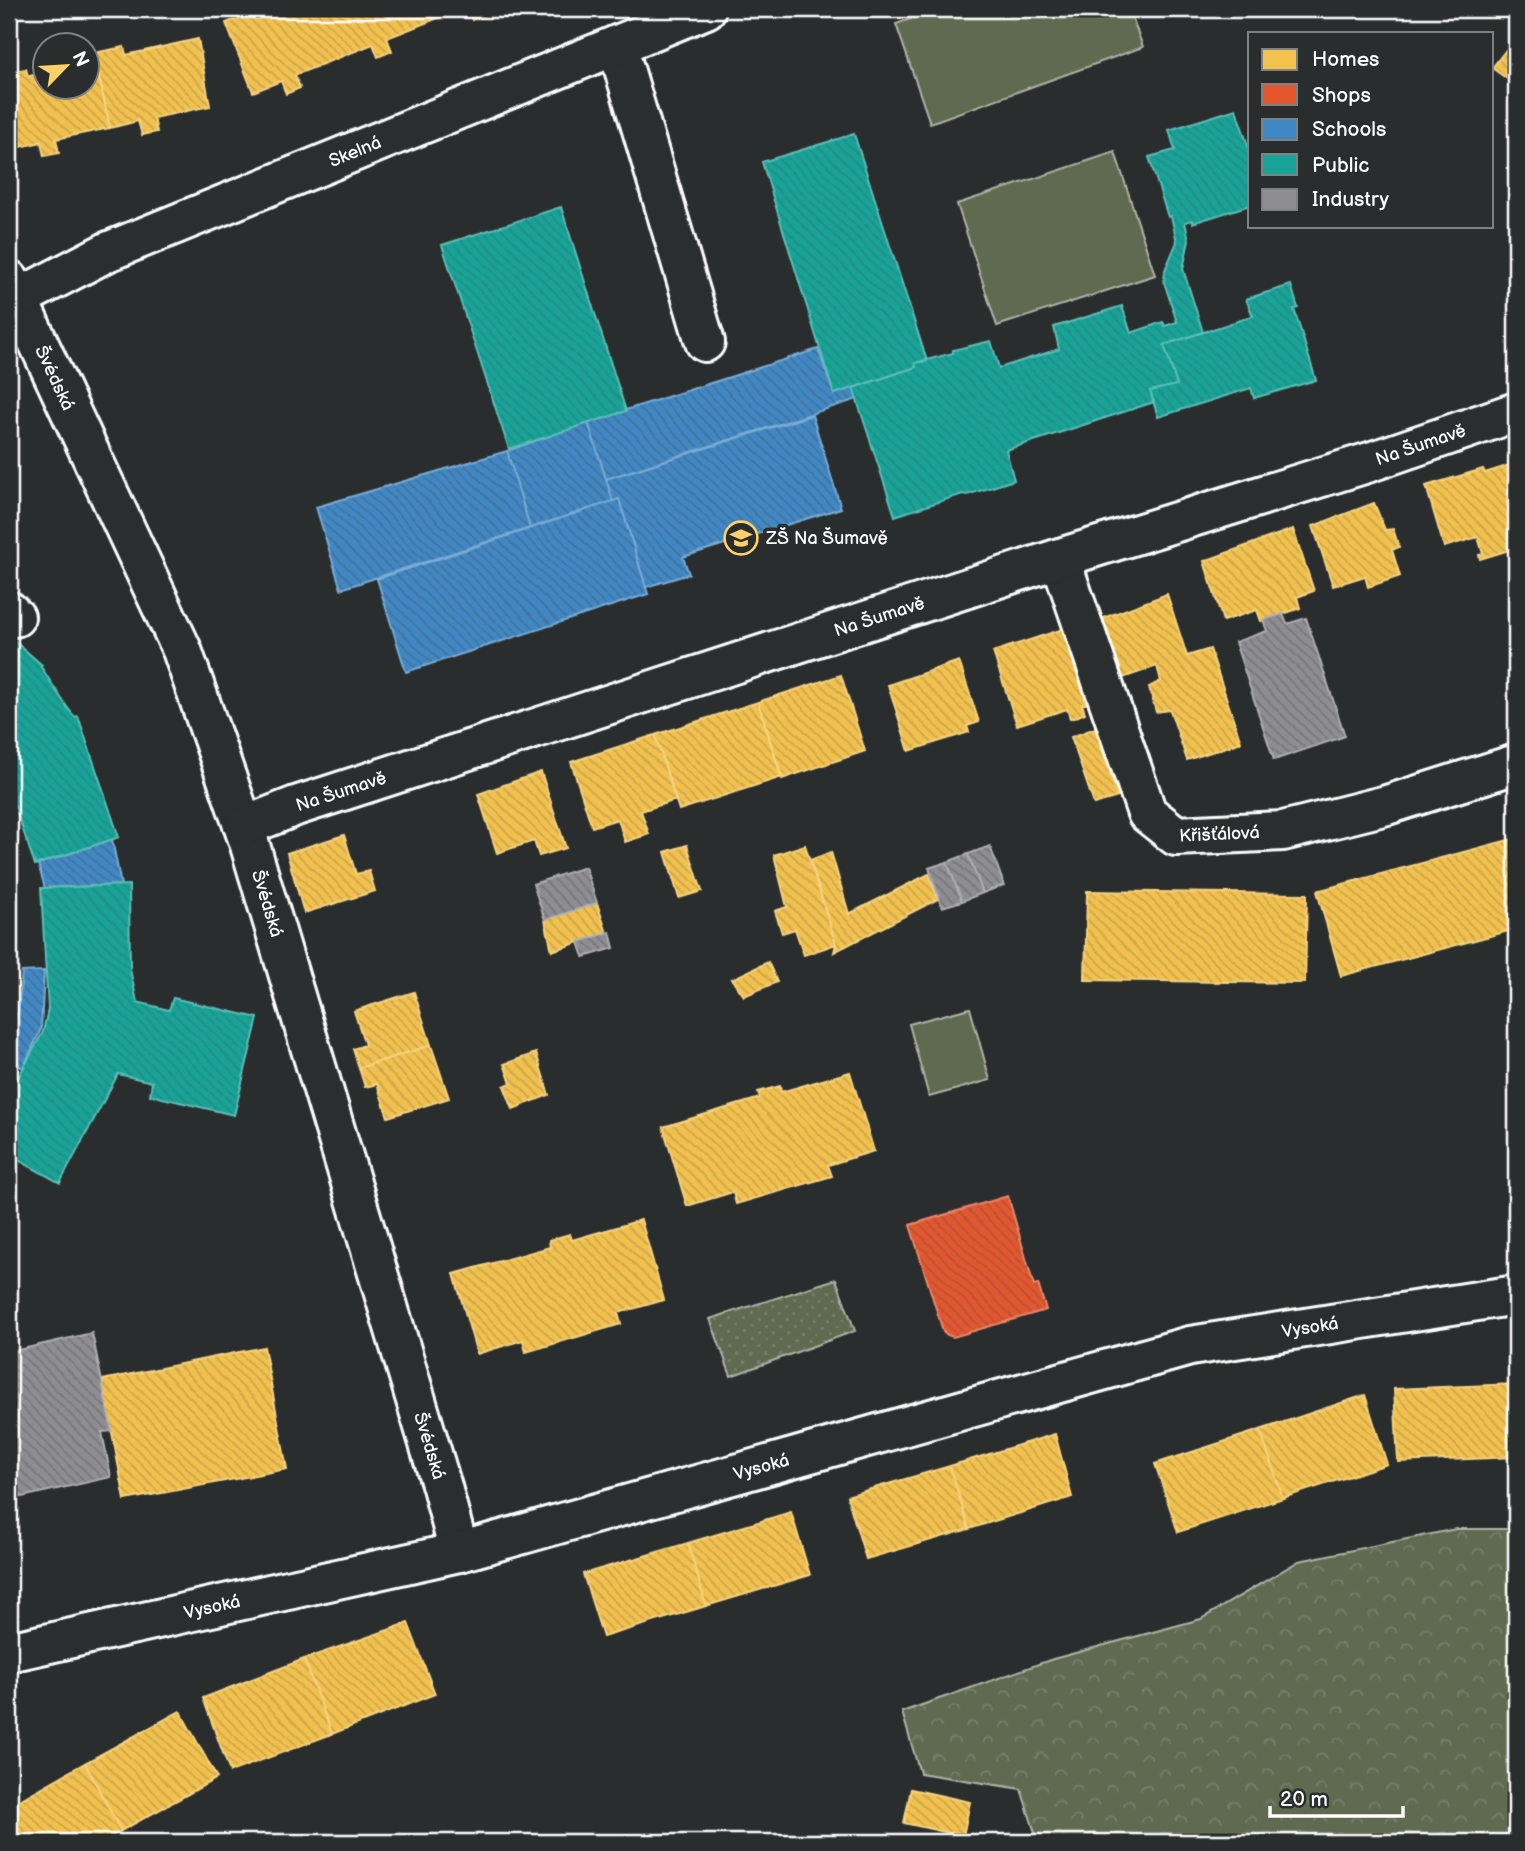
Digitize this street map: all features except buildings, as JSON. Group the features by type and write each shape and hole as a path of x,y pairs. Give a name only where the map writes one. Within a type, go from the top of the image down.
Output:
{"street":[{"name":"Skelná","path":"11,293 706,9"},
{"path":"617,45 705,342"},
{"name":"Švédská","path":"11,293 182,650 244,826 442,1487 459,1552"},
{"name":"Na Šumavě","path":"244,826 296,806 1059,558 1370,462 1516,412"},
{"name":"Křišťálová","path":"1059,558 1147,813 1176,836 1283,831 1387,805 1516,764"},
{"name":"Vysoká","path":"9,1652 459,1552 1190,1346 1516,1295"}],"green space":[{"path":"938,9 1129,9 1143,47 930,123 896,24"},
{"path":"1115,152 1155,275 997,326 957,204"},
{"path":"970,1008 990,1080 929,1097 909,1024"},
{"path":"836,1279 855,1331 731,1376 710,1319"},
{"path":"1456,1529 1516,1529 1516,1833 1461,1842 1087,1842 1086,1839 1037,1839 1021,1789 920,1773 902,1712 1053,1659 1201,1619 1299,1561"}],"place":[{"name":"ZŠ Na Šumavě","path":"741,538"}]}
